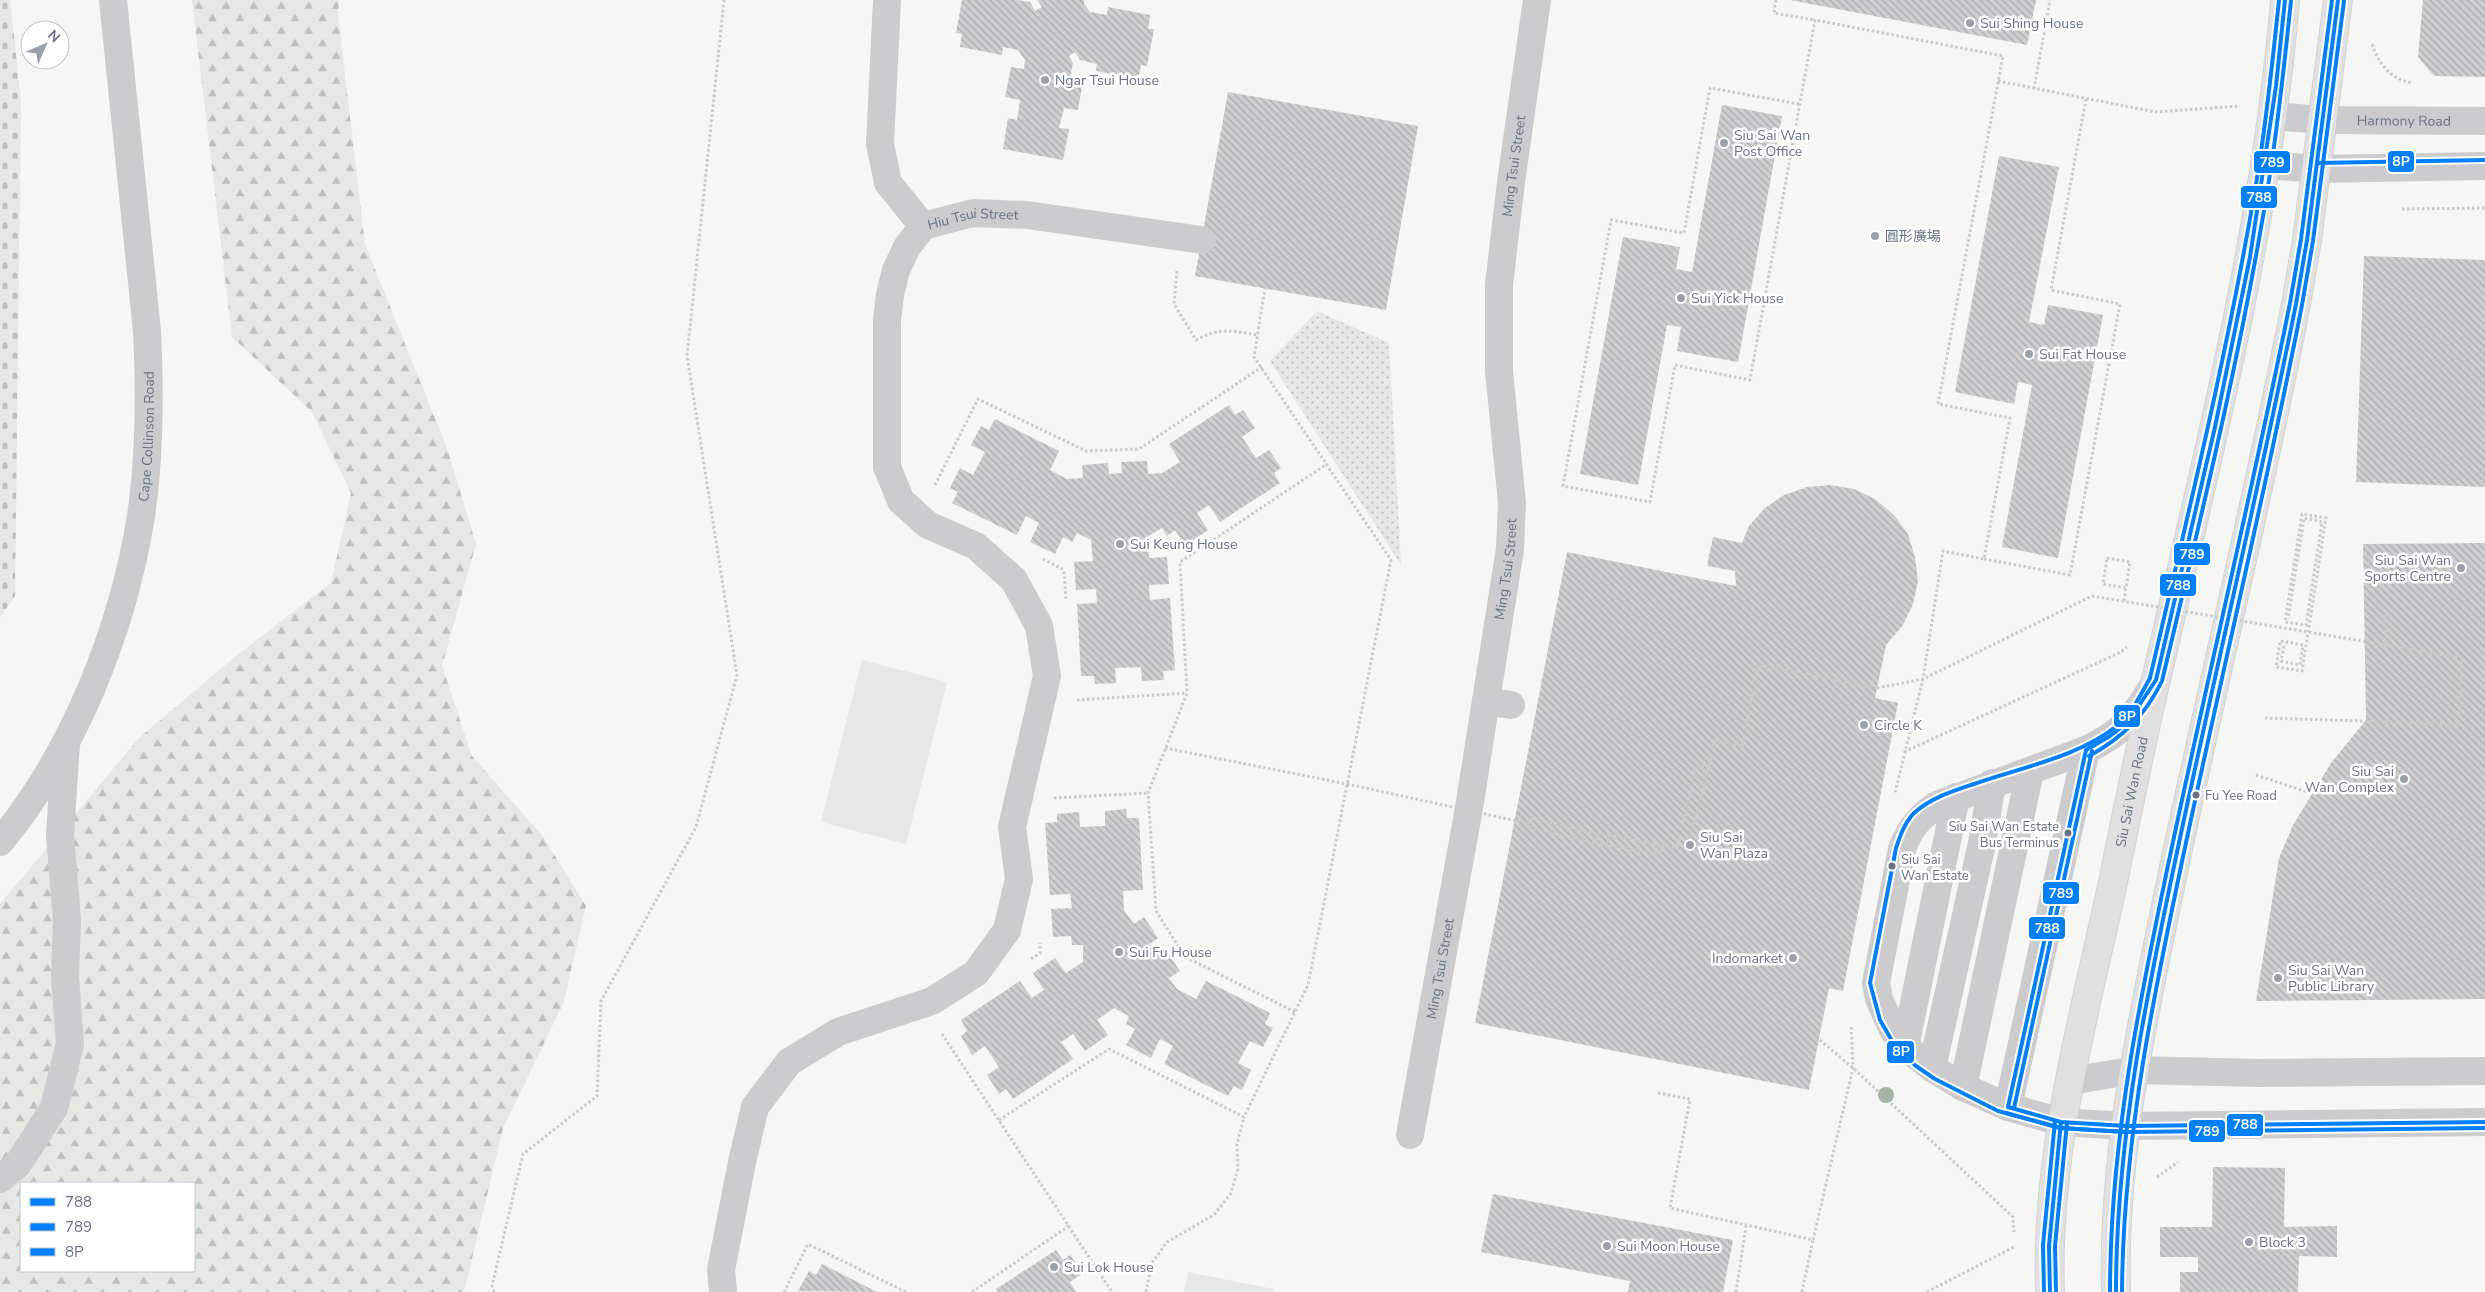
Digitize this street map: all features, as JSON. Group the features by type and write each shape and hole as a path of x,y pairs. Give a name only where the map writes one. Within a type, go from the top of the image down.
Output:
{"main road":[{"name":"Siu Sai Wan Road","path":"2050,1292 2049,1246 2061,1122 2156,680 2207,461 2266,165 2285,0"},
{"path":"2116,1292 2115,1244 2126,1126 2152,972 2286,356 2317,169 2338,0"}],"street":[{"name":"Cape Collinson Road","path":"0,842 32,797 66,740 89,693 122,600 141,514 147,450 149,380 147,331 113,0"},
{"name":"Hiu Tsui Street","path":"887,0 880,144 888,183 923,226 973,213 1027,214 1191,239"},
{"name":"Ming Tsui Street","path":"1410,1135 1469,808 1499,703 1512,512 1499,371 1500,285 1511,182 1537,0"},
{"name":"Harmony Road","path":"2272,116 2323,120 2485,121"},
{"path":"2266,165 2317,169 2485,166"},
{"path":"723,1292 721,1270 755,1106 789,1062 838,1032 932,1001 976,973 1007,930 1019,879 1012,827 1047,676 1039,626 1014,580 976,546 928,525 901,501 887,467 887,320 890,295 900,262 908,246 923,226"},
{"path":"2156,680 2139,709 2124,728 2107,740 2030,771 1956,796 1920,816 1908,832 1902,849 1876,983 1884,1012 1905,1047 1932,1068 1964,1087 2008,1107 2061,1122 2126,1126 2485,1122"},
{"path":"0,1178 18,1164 54,1108 70,1044 65,978 67,920 60,835 66,740"},
{"path":"2008,1107 2086,750"},
{"path":"1964,1087 2030,771"},
{"path":"1932,1068 1982,843 1992,783"},
{"path":"1905,1047 1956,796"},
{"path":"2070,1081 2136,1070 2260,1073 2485,1071"}],"path":[{"path":"494,1292 492,1286 523,1154 597,1096 601,1001 696,826 737,675 687,356 724,0"},
{"path":"1776,0 1774,13 2003,56 1938,404 2010,418 1984,559"},
{"path":"2034,89 2050,0"},
{"path":"1799,104 1710,88 1684,233 1611,220 1563,486 1650,502 1674,365 1750,380 1815,20"},
{"path":"2372,44 2377,58 2385,69 2397,78 2410,83"},
{"path":"1998,81 2155,112 2240,106"},
{"path":"1894,797 1923,679 1943,551 2070,575 2120,304 2051,290 2086,99"},
{"path":"2402,209 2485,208"},
{"path":"1191,239 1174,304 1196,340 1210,332 1225,330 1257,335"},
{"path":"1146,1292 1152,1263 1167,1242 1214,1215 1231,1193 1238,1169 1238,1144 1244,1117 1308,985 1391,560 1254,357 1265,288"},
{"path":"1295,1012 1185,956 1156,911 1148,793 1187,693 1180,562 1327,464"},
{"path":"2284,646 2282,662 2300,665 2303,645 2280,641 2276,667 2302,671 2326,518 2302,514 2285,622 2306,625 2322,522 2304,518 2288,619"},
{"path":"2124,601 2126,588 2130,562 2107,558 2103,584 2126,588"},
{"path":"1528,823 1533,818 1598,834 1662,846 1687,848 1709,768 1714,741 1742,746 1758,665 1877,688 1923,679 2092,596 2462,658 2459,724 2265,718"},
{"path":"2147,614 2150,596"},
{"path":"2385,614 2386,645"},
{"path":"1904,752 2121,652 2132,642"},
{"path":"1073,700 1187,693"},
{"path":"1165,748 1347,784 1528,823 1531,828 1606,845 1660,855 1662,846"},
{"path":"1678,846 1692,788 1695,765 1709,768"},
{"path":"2256,775 2313,794"},
{"path":"1052,798 1148,793"},
{"path":"1596,842 1598,834"},
{"path":"1606,845 1608,835"},
{"path":"1802,1292 1853,1068 1851,1023"},
{"path":"1820,1040 1853,1068 2013,1217 2015,1256"},
{"path":"999,1120 1109,1049 1244,1117"},
{"path":"1658,1093 1690,1100 1670,1208 1813,1240"},
{"path":"2155,1185 2157,1177 2183,1158"},
{"path":"972,1292 1069,1226 1112,1292"},
{"path":"1736,1292 1746,1226"},
{"path":"784,1292 808,1244 906,1292"},
{"path":"1927,1292 2014,1248"}],"green space":[{"path":"0,0 10,0 21,101 15,596 0,617"},
{"path":"192,0 339,0 338,15 365,244 448,451 476,544 442,666 472,756 542,835 586,906 563,1004 503,1128 464,1292 0,1292 0,904 139,738 237,655 331,583 351,493 312,412 232,337"},
{"path":"1317,311 1389,343 1401,565 1270,361"},
{"path":"862,660 947,682 906,844 821,822"},
{"path":"1188,1272 1273,1289 1273,1292 1184,1292"}],"building":[{"name":"Ngar Tsui House","path":"962,0 1017,0 1030,2 1035,11 1042,7 1037,0 1084,0 1084,4 1090,12 1107,15 1108,7 1150,15 1148,29 1154,29 1147,66 1141,65 1138,79 1096,71 1097,64 1080,60 1075,52 1069,56 1073,63 1070,77 1083,80 1078,110 1064,108 1059,128 1069,129 1063,160 1003,149 1008,118 1017,120 1020,100 1005,97 1011,67 1024,69 1025,60 1018,50 1003,47 1002,55 960,47 962,34 956,33"},
{"name":"Sui Shing House","path":"1790,0 2036,0 2027,45"},
{"path":"2423,0 2485,0 2485,77 2434,76 2418,57"},
{"path":"1228,92 1418,126 1386,310 1195,276"},
{"name":"Sui Yick House","path":"1722,105 1782,116 1738,362 1677,351 1681,327 1667,325 1638,485 1580,474 1623,237 1680,247 1676,269 1692,272"},
{"name":"Sui Fat House","path":"1999,156 2059,167 2029,322 2044,325 2048,305 2103,315 2058,558 2002,547 2032,385 2018,382 2014,404 1955,392"},
{"path":"2364,256 2485,260 2485,487 2356,482"},
{"name":"Sui Keung House","path":"1229,405 1235,415 1243,410 1255,428 1242,437 1256,458 1269,450 1281,468 1274,473 1280,483 1220,522 1209,505 1197,513 1208,530 1185,546 1175,530 1167,536 1162,528 1147,537 1149,558 1167,557 1169,584 1149,585 1150,600 1170,598 1175,670 1163,671 1164,680 1142,681 1141,667 1115,668 1116,683 1095,684 1094,676 1081,676 1077,604 1097,603 1096,589 1076,590 1074,562 1093,561 1091,540 1077,533 1072,542 1063,537 1055,554 1030,542 1039,523 1026,516 1017,535 952,503 958,492 950,488 960,468 973,475 985,452 971,445 981,426 989,430 995,419 1059,451 1050,470 1067,479 1083,478 1082,465 1108,463 1109,474 1122,473 1121,462 1147,461 1148,474 1162,473 1180,462 1169,444"},
{"name":"Siu Sai Wan Plaza","path":"1830,485 1854,489 1875,499 1894,515 1908,534 1915,557 1918,581 1913,604 1903,625 1886,645 1875,698 1898,703 1843,991 1829,988 1809,1090 1475,1023 1567,552 1736,586 1735,571 1707,566 1713,537 1742,543 1749,526 1765,508 1784,495 1807,487"},
{"name":"Siu Sai Wan Complex","path":"2485,543 2485,999 2256,1001 2279,858 2293,825 2331,763 2366,720 2363,544"},
{"name":"Sui Fu House","path":"1126,809 1127,818 1139,818 1143,890 1123,891 1124,910 1134,924 1144,917 1158,938 1150,944 1157,954 1165,949 1180,971 1169,978 1177,989 1196,999 1206,981 1270,1013 1265,1024 1273,1028 1263,1047 1250,1041 1238,1063 1251,1070 1242,1090 1234,1086 1228,1096 1164,1064 1173,1046 1160,1039 1151,1058 1126,1045 1135,1029 1126,1024 1129,1016 1114,1008 1097,1020 1108,1035 1085,1051 1073,1034 1061,1042 1073,1059 1013,1099 1006,1089 999,1094 987,1075 999,1067 985,1046 972,1055 961,1036 967,1031 961,1020 1020,981 1032,998 1044,990 1033,973 1055,958 1066,973 1083,962 1083,945 1072,945 1071,936 1053,937 1051,909 1072,908 1070,894 1050,895 1045,823 1057,822 1057,814 1079,812 1080,827 1105,826 1105,811"},
{"name":"Block 3","path":"2213,1167 2285,1168 2284,1227 2337,1226 2337,1257 2299,1256 2298,1292 2180,1292 2180,1272 2198,1272 2198,1257 2160,1257 2160,1227 2212,1227"},
{"name":"Sui Moon House","path":"1493,1194 1733,1240 1723,1292 1628,1292 1630,1281 1481,1252"},
{"name":"Sui Lok House","path":"1056,1250 1063,1260 1070,1255 1083,1273 1070,1282 1076,1292 998,1292 996,1289"},
{"path":"822,1264 877,1292 798,1291 809,1271 816,1275"}],"transit line":[{"name":"8P","path":"2126,1132 2061,1128 1998,1111 1935,1079 1916,1066 1895,1046 1880,1020 1870,983 1896,848 1905,826 1913,814 1934,799 1950,792 2049,760 2103,736 2128,715 2150,678 2208,426 2247,236 2264,129 2279,0"},
{"name":"788","path":"2086,750 2110,736 2128,722 2156,680 2215,427 2250,257 2276,86 2285,0"},
{"name":"8P","path":"2110,1292 2111,1234 2122,1120 2130,1063 2150,950 2290,303 2301,239 2332,0"},
{"name":"788","path":"2116,1292 2117,1234 2128,1120 2136,1064 2156,951 2296,304 2307,240 2338,0"},
{"name":"789","path":"2089,756 2112,742 2132,725 2148,705 2162,681 2221,429 2247,302 2273,152 2291,1"},
{"name":"789","path":"2122,1292 2128,1177 2143,1064 2175,894 2275,439 2302,305 2313,241 2344,1"},
{"name":"8P","path":"2317,163 2485,160"},
{"name":"788","path":"2008,1107 2086,750"},
{"name":"789","path":"2014,1108 2092,751"},
{"name":"788","path":"2008,1107 2061,1122 2126,1126 2485,1122"},
{"name":"789","path":"2006,1113 2060,1128 2126,1132 2485,1128"},
{"name":"8P","path":"2044,1292 2043,1245 2055,1121"},
{"name":"788","path":"2050,1292 2049,1246 2061,1122"},
{"name":"789","path":"2056,1292 2055,1246 2067,1123"}],"place":[{"name":"Sui Shing House","path":"1970,23"},
{"name":"Ngar Tsui House","path":"1045,80"},
{"name":"Siu Sai Wan Post Office","path":"1724,143"},
{"name":"圓形廣場","path":"1875,236"},
{"name":"Sui Yick House","path":"1681,298"},
{"name":"Sui Fat House","path":"2029,354"},
{"name":"Sui Keung House","path":"1120,544"},
{"name":"Siu Sai Wan Sports Centre","path":"2461,568"},
{"name":"Circle K","path":"1864,725"},
{"name":"Siu Sai Wan Complex","path":"2404,779"},
{"name":"Fu Yee Road","path":"2196,795"},
{"name":"Siu Sai Wan Estate Bus Terminus","path":"2068,833"},
{"name":"Siu Sai Wan Plaza","path":"1690,845"},
{"name":"Siu Sai Wan Estate","path":"1892,866"},
{"name":"Sui Fu House","path":"1119,952"},
{"name":"Indomarket","path":"1793,958"},
{"name":"Siu Sai Wan Public Library","path":"2278,978"},
{"name":"Block 3","path":"2249,1242"},
{"name":"Sui Moon House","path":"1607,1246"},
{"name":"Sui Lok House","path":"1054,1267"}]}
